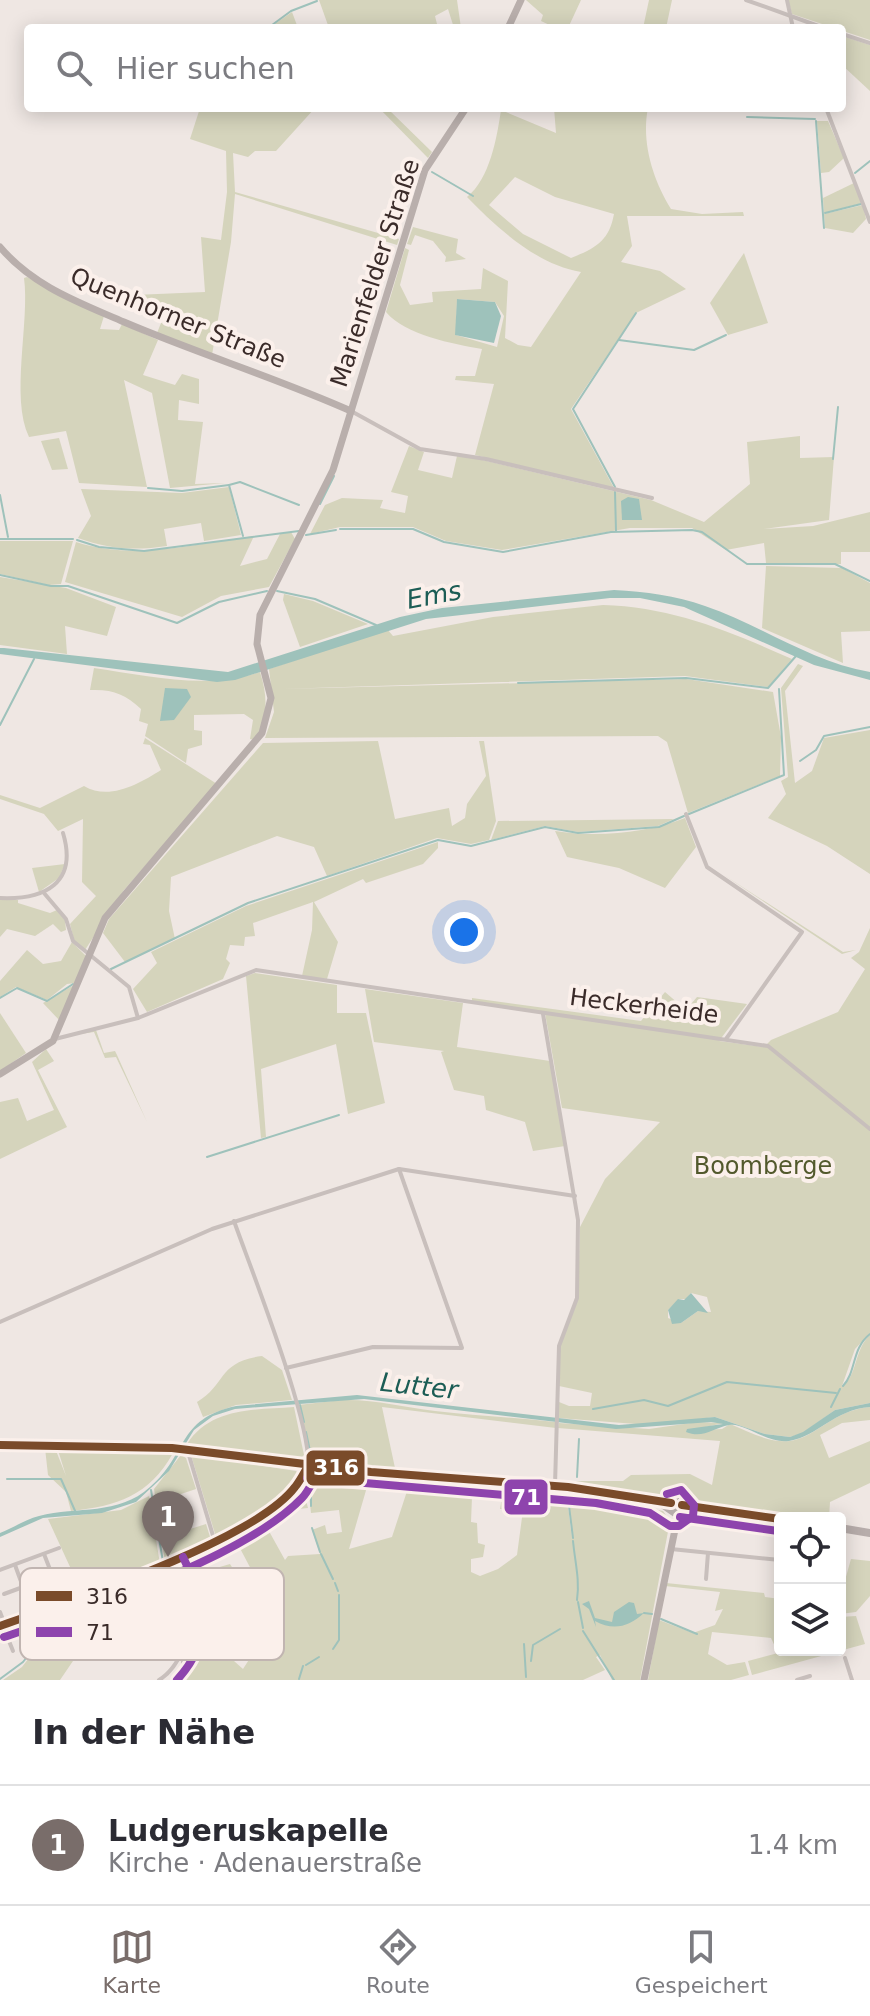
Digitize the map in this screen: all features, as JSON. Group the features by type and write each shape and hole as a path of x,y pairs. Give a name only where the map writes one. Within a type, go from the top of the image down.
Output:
{"main road":[{"path":"510,24 521,0"},
{"name":"Marienfelder Straße","path":"89,956 105,918 266,726 271,698 260,659 258,626 279,577 329,480 425,170 463,112"},
{"name":"Quenhorner Straße","path":"0,247 13,263 47,287 195,352 283,382 351,411"},
{"path":"55,1039 89,956"},
{"name":"Heckerheide","path":"0,1074 55,1039"},
{"path":"0,1445 94,1444 186,1449 308,1466 555,1486 631,1495 676,1509 702,1507 774,1518"},
{"path":"644,1680 676,1509"},
{"path":"846,1529 870,1533"}],"street":[{"path":"746,0 812,24"},
{"path":"787,0 792,24"},
{"path":"846,35 870,43"},
{"path":"828,112 870,219"},
{"name":"Marienfelder Straße","path":"351,411 420,449 486,459 652,498"},
{"name":"Heckerheide","path":"55,1039 138,1018 256,970 726,1039 802,932 707,867 686,814"},
{"path":"0,898 28,898 44,893 60,879 66,867 67,851 63,833"},
{"path":"44,893 66,919 73,941 129,987 138,1018"},
{"name":"Heckerheide","path":"543,1014 578,1220 577,1298 559,1346 555,1486"},
{"path":"726,1039 771,1048 870,1129"},
{"path":"0,1322 234,1221 399,1169 575,1196"},
{"path":"286,1368 373,1347 462,1348 399,1169"},
{"path":"156,1568 215,1540 286,1499 300,1484 308,1466 286,1368 234,1221"},
{"path":"186,1449 215,1540"},
{"path":"0,1570 59,1548"},
{"path":"670,1549 774,1559"},
{"path":"706,1579 708,1553"},
{"path":"44,1554 49,1568"},
{"path":"172,1562 174,1568"},
{"path":"15,1565 20,1579"},
{"path":"4,1594 20,1588"},
{"path":"0,1612 2,1626 13,1651"},
{"path":"2,1626 20,1620"},
{"path":"17,1621 20,1629"},
{"path":"845,1658 852,1680"},
{"path":"159,1680 170,1671 176,1660"},
{"path":"797,1680 810,1676"}],"green space":[{"path":"319,0 457,0 460,24 453,24 448,9 435,16 437,24 328,24"},
{"path":"526,0 581,0 570,24 547,24 541,21 543,15"},
{"path":"649,0 672,0 667,24 644,24"},
{"path":"788,0 870,0 870,40 846,32 846,24 822,24 792,14"},
{"path":"292,12 296,24 275,24"},
{"path":"846,37 870,45 870,91 846,69"},
{"path":"199,112 311,112 276,151 255,151 248,157 233,153 235,192 399,239 397,245 235,194 231,242 212,355 157,333 167,308 134,295 205,292 201,237 221,240 227,192 226,151 190,139"},
{"path":"383,112 391,112 432,152 428,158"},
{"path":"501,112 556,133 554,112 647,112 646,134 650,160 671,209 702,214 743,212 744,216 627,216 632,246 621,262 660,271 686,289 636,313 571,409 614,488 475,455 494,384 455,380 456,376 475,376 482,349 417,332 386,312 405,248 409,250 400,285 410,305 433,302 432,292 481,289 483,268 508,281 505,338 531,347 581,272 549,262 533,253 504,232 467,197 487,169","holes":["515,177 555,197 614,214 605,237 588,251 571,258 523,234 489,205","457,299 495,302 504,316 497,347 456,335"]},
{"path":"817,121 828,121 844,158 829,172 821,173"},
{"path":"854,183 862,203 824,213 823,198"},
{"path":"863,205 866,219 853,233 825,228 824,214"},
{"path":"413,227 458,239 456,253 466,259 445,262 446,257 433,241 415,235 411,245 407,244"},
{"path":"744,253 768,323 728,335 710,303"},
{"path":"24,278 104,316 100,329 119,330 122,324 158,340 143,375 175,385 182,374 199,379 199,404 179,400 178,420 203,422 195,484 225,483 170,488 152,393 124,380 147,487 79,483 66,431 29,437 21,401"},
{"path":"800,436 800,458 834,457 829,520 764,529 813,526 870,512 870,552 841,552 841,564 766,563 764,543 726,550 692,528 630,528 502,550 446,541 413,527 340,527 310,534 325,505 342,498 383,500 380,508 405,513 408,496 391,492 409,446 424,452 418,470 452,478 457,456 474,458 651,500 704,522 750,484 747,442"},
{"path":"59,438 68,469 52,470 41,441"},
{"path":"229,487 241,535 204,541 201,523 164,529 167,546 155,548 111,547 78,538 91,516 81,489 182,493"},
{"path":"291,532 295,539 269,587 221,596 182,617 65,582 76,542 98,548 142,551 254,536 240,566 267,559 280,534"},
{"path":"0,541 73,541 61,584 49,585 0,574"},
{"path":"766,566 842,568 870,583 870,631 841,632 843,663 762,628"},
{"path":"0,577 66,588 116,607 107,636 65,626 67,654 0,645"},
{"path":"284,594 313,601 368,624 300,647 283,600"},
{"path":"603,605 653,610 700,622 792,659 768,687 685,676 281,689 686,679 773,692 781,737 780,776 688,813 667,742 658,736 265,738 274,712 269,669 387,629 393,636 493,617"},
{"path":"798,664 803,666 785,691 795,783 812,771 824,738 870,730 870,874 827,846 768,818 786,794 781,781 788,777 781,688"},
{"path":"94,668 198,681 260,672 265,698 262,723 255,740 250,739 253,720 244,714 194,715 194,730 202,731 202,745 188,749 186,763 145,736 148,724 139,721 141,709 135,704 112,692 90,690"},
{"path":"145,738 217,784 124,890 85,950 74,940 70,924 96,896 82,882 83,819 58,831 44,814 0,799 0,795 40,808 84,786 103,792 124,789 161,770 150,745 143,744"},
{"path":"378,741 395,819 449,808 452,826 465,818 467,804 486,776 479,741 484,741 496,821 489,840 471,844 437,838 327,876 314,847 277,836 171,877 169,911 175,939 125,962 103,933 109,919 263,743"},
{"path":"685,818 696,847 665,888 619,868 567,857 555,831 621,833"},
{"path":"674,819 658,826 578,832 545,826 491,840 498,821"},
{"path":"438,842 438,848 423,864 366,883 363,879 314,902 338,942 327,979 302,976 312,930 313,902 253,923 255,936 245,937 244,946 230,945 226,959 230,963 223,979 147,1012 133,989 157,963 151,952 246,906"},
{"path":"65,864 59,878 39,892 32,868"},
{"path":"724,875 843,952 856,950 842,954"},
{"path":"0,899 18,900 18,903 50,913 57,910 65,920 66,930 61,932 53,924 35,936 7,929 0,937"},
{"name":"Boomberge","path":"870,928 870,1333 855,1349 842,1386 850,1377 861,1348 870,1335 870,1403 835,1410 803,1433 790,1437 765,1434 715,1417 649,1425 558,1418 559,1402 569,1406 590,1406 592,1393 559,1386 560,1346 578,1299 580,1227 605,1179 660,1122 562,1108 545,1013 472,1001 472,998 641,1021 665,992 686,1010 697,997 747,1004 719,1041 764,1047 771,1040 838,1012 865,969 851,958 859,952","holes":["691,1293 707,1297 711,1312 698,1311 681,1323 668,1318 668,1310 679,1299 686,1299"]},
{"path":"72,942 86,956 75,983 67,984 47,1000 16,987 0,997 0,981 27,950 43,964 61,961"},
{"path":"255,973 337,985 337,1013 366,1013 385,1103 348,1114 336,1044 261,1069 266,1137 261,1138 246,976"},
{"path":"74,985 60,1021 43,1003"},
{"path":"365,989 463,1003 457,1047 550,1061 565,1146 533,1151 525,1122 486,1110 484,1096 454,1090 441,1052 444,1051 374,1042"},
{"path":"0,1013 26,1053 0,1071"},
{"path":"96,1030 104,1053 115,1051 147,1122 116,1057 105,1058 94,1032 74,1035"},
{"path":"46,1049 54,1061 38,1070 67,1127 0,1159 0,1102 18,1098 27,1121 54,1110 32,1062"},
{"path":"262,1356 282,1370 292,1400 236,1405 203,1417 197,1402 237,1363"},
{"path":"342,1400 555,1422 556,1428 382,1407 395,1468 317,1460 310,1456 298,1405"},
{"path":"294,1407 304,1455 300,1459 187,1444 208,1423 221,1417 249,1410"},
{"path":"870,1407 870,1420 842,1423 820,1435 829,1458 870,1441 870,1483 830,1502 829,1512 774,1513 576,1485 576,1481 623,1481 631,1475 690,1474 712,1485 720,1441 558,1428 559,1423 649,1429 698,1422 724,1423 687,1431 722,1429 730,1424 767,1439 790,1441 800,1439 857,1409"},
{"path":"57,1447 173,1453 153,1480 130,1496 103,1506 71,1511 66,1492 48,1475 45,1448 55,1448 66,1476"},
{"path":"181,1455 186,1458 196,1489 169,1498 181,1532 206,1524 211,1540 165,1562 154,1489"},
{"path":"191,1455 296,1471 299,1474 288,1492 216,1537"},
{"path":"314,1472 369,1480 349,1549 392,1537 410,1482 496,1489 498,1495 472,1497 471,1522 477,1523 478,1543 485,1545 483,1557 471,1559 471,1572 480,1576 498,1569 517,1555 523,1510 500,1509 503,1491 567,1497 572,1539 569,1498 597,1497 663,1511 670,1521 640,1680 612,1680 600,1655 596,1657 605,1670 583,1680 185,1680 185,1660 234,1660 243,1669 249,1660 284,1660 284,1568 250,1568 233,1535 303,1489 308,1508 279,1511 267,1519 270,1533 285,1560 288,1556 320,1554 312,1530 325,1525 327,1534 342,1532 339,1510 311,1513 309,1495 304,1487"},
{"path":"149,1496 160,1564 149,1568 71,1568 48,1519 121,1510"},
{"path":"193,1556 197,1568 177,1568 176,1565"},
{"path":"851,1559 870,1561 870,1596 856,1612 846,1613 846,1577"},
{"path":"666,1583 764,1593 765,1597 774,1598 774,1644 771,1638 712,1632 708,1654 727,1665 745,1662 749,1675 731,1680 648,1680 659,1620 693,1633 715,1625 723,1609 715,1611 720,1592 665,1586"},
{"path":"856,1616 865,1644 846,1649 846,1617"},
{"path":"774,1654 821,1656 752,1675 748,1661"},
{"path":"27,1660 74,1660 60,1680 3,1680"}],"water":[{"path":"457,299 495,302 501,316 494,343 455,335"},
{"path":"628,497 639,499 642,520 622,520 621,501"},
{"path":"614,590 683,599 705,606 827,660 870,672 870,680 814,665 684,607 640,598 610,598 426,619 235,680 217,682 0,654 0,648 4,648 228,672 400,617 442,608"},
{"path":"165,688 187,689 191,697 174,720 160,721"},
{"path":"691,1293 708,1313 698,1311 681,1323 672,1324 668,1310 678,1299 684,1300"},
{"path":"357,1395 619,1425 715,1417 765,1434 790,1437 803,1432 835,1410 870,1403 870,1407 846,1413 809,1434 789,1441 772,1439 735,1425 703,1434 686,1432 687,1429 723,1424 711,1422 616,1429 364,1399 235,1409 213,1416 194,1430 169,1471 136,1502 102,1513 43,1518 0,1537 0,1533 34,1517 97,1509 138,1496 162,1475 192,1429 217,1412 236,1406"},
{"path":"589,1601 595,1618 612,1622 614,1612 629,1602 634,1603 637,1614 644,1613 633,1622 621,1626 608,1626 595,1621 596,1627 589,1609 582,1604"}],"waterway":[{"path":"273,24 291,11 317,1"},
{"path":"747,117 815,119"},
{"path":"816,121 824,228"},
{"path":"855,173 870,161"},
{"path":"432,172 473,196"},
{"path":"825,213 861,204"},
{"path":"615,487 573,409 636,313"},
{"path":"619,340 694,350 726,335"},
{"path":"833,459 838,407"},
{"path":"320,504 334,476"},
{"path":"229,485 240,482 299,505"},
{"path":"148,488 182,491 229,485 243,536"},
{"path":"615,492 616,531"},
{"path":"0,495 8,537"},
{"path":"340,529 413,529 444,542 503,552 611,532 692,530 702,532 747,564 835,564 870,581"},
{"path":"306,535 336,530"},
{"path":"77,540 99,547 144,551 299,531"},
{"path":"0,539 73,539"},
{"path":"0,575 51,586 68,586 177,623 219,602 267,591"},
{"path":"277,591 315,599 376,625"},
{"path":"518,683 686,678 768,688 796,656"},
{"path":"0,725 34,659"},
{"path":"689,814 784,775 779,689"},
{"path":"800,761 816,750 824,736 870,727"},
{"path":"111,969 248,903 438,840 471,846 545,827 578,833 659,827 684,816"},
{"path":"0,998 17,988 47,1001 73,984"},
{"path":"207,1157 339,1115"},
{"path":"843,1386 860,1346 870,1334"},
{"path":"593,1409 644,1400 668,1406 727,1382 836,1393"},
{"path":"831,1407 840,1389"},
{"path":"300,1405 304,1422"},
{"path":"306,1432 311,1456 318,1461"},
{"path":"577,1477 579,1439"},
{"path":"311,1506 311,1480 317,1472"},
{"path":"7,1479 61,1479 76,1513"},
{"path":"151,1490 163,1562"},
{"path":"568,1498 573,1538"},
{"path":"312,1528 320,1552"},
{"path":"573,1541 578,1578 577,1600"},
{"path":"321,1554 333,1579"},
{"path":"335,1583 338,1591"},
{"path":"333,1649 339,1640 339,1595"},
{"path":"578,1602 583,1628"},
{"path":"644,1613 652,1614"},
{"path":"661,1619 697,1634"},
{"path":"531,1661 533,1645 560,1629"},
{"path":"583,1631 614,1680"},
{"path":"524,1644 526,1677"},
{"path":"306,1665 319,1657"},
{"path":"0,1679 25,1660"},
{"path":"299,1679 303,1666"}],"transit line":[{"name":"316","path":"0,1445 172,1448 371,1472 568,1487 671,1503"},
{"name":"316","path":"158,1568 241,1528 273,1507 295,1487 308,1466"},
{"name":"71","path":"188,1568 242,1542 276,1520 302,1498 318,1472"},
{"name":"71","path":"307,1478 596,1503 650,1513 670,1526 679,1526 693,1516 694,1505 681,1490 667,1494"},
{"name":"316","path":"682,1505 774,1518"},
{"name":"71","path":"680,1517 774,1530"},
{"name":"71","path":"183,1557 188,1568"},
{"name":"316","path":"0,1626 20,1619"},
{"name":"71","path":"4,1637 20,1632"},
{"name":"71","path":"177,1680 191,1660"}],"place":[{"name":"Ludgeruskapelle","path":"168,1557"}],"water label":[{"name":"Ems","path":"434,595"},
{"name":"Lutter","path":"419,1386"}]}
